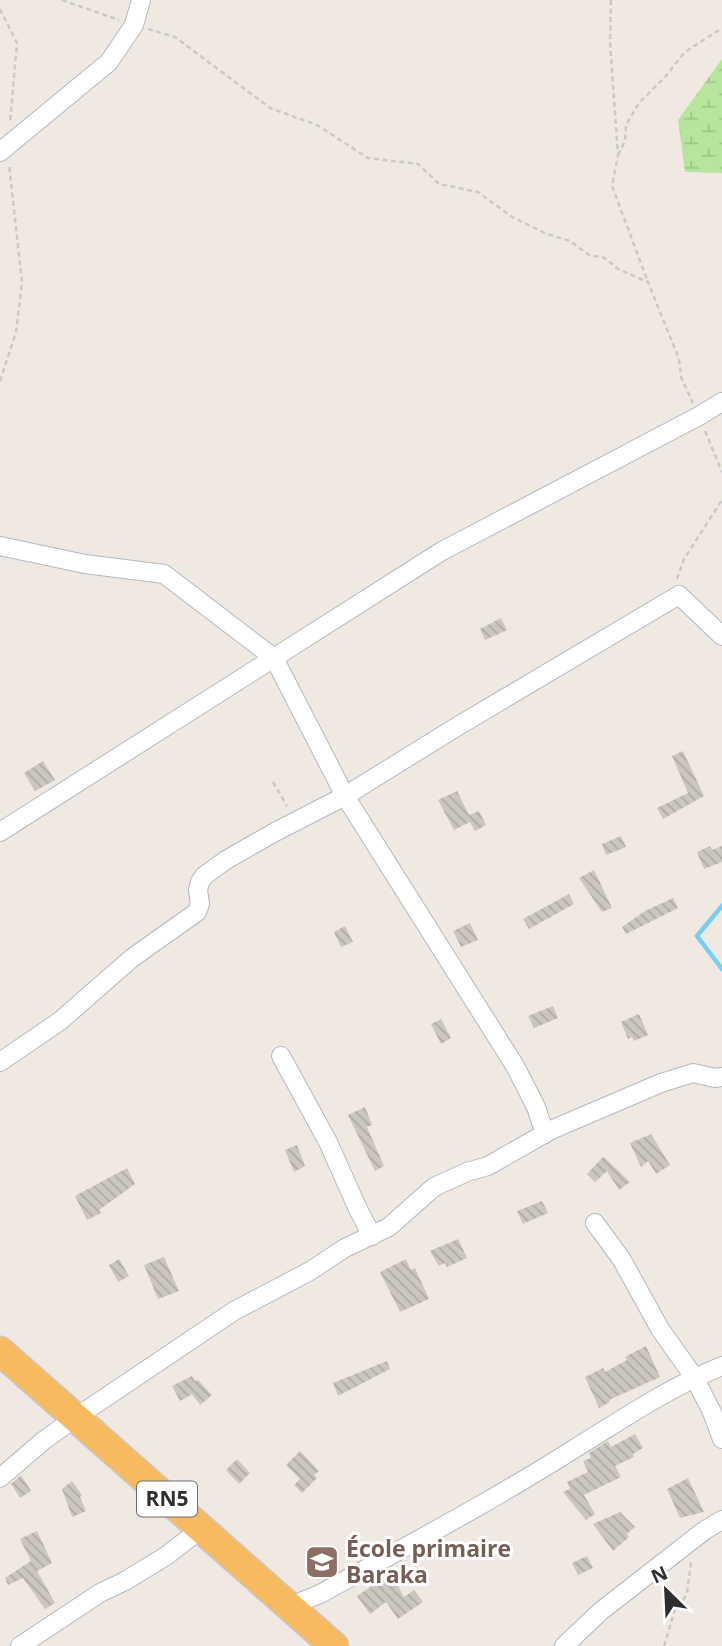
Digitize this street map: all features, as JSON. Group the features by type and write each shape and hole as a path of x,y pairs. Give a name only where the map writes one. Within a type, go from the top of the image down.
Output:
{"highway":[{"name":"RN5","path":"0,1351 334,1646"}],"street":[{"path":"4,149 109,62 134,25 141,0"},
{"path":"0,832 442,551 722,402"},
{"path":"0,546 85,564 164,574 274,659 345,796 515,1066 536,1107 545,1133"},
{"path":"0,1062 60,1021 132,958 197,912 200,904 198,890 204,876 226,860 345,796 678,595 722,636"},
{"path":"281,1056 328,1142 372,1236"},
{"path":"0,1478 75,1418 233,1311 310,1271 345,1248 389,1227 434,1187 488,1166 545,1133 661,1083 700,1073 715,1079 722,1077"},
{"path":"595,1223 622,1260 660,1329 694,1377 722,1439"},
{"path":"288,1607 355,1575 574,1450 619,1419 694,1377 722,1366"},
{"path":"565,1646 601,1611 705,1530 722,1520"},
{"path":"20,1646 100,1593 166,1556 201,1529"}],"path":[{"path":"62,0 176,37 270,108 317,125 368,158 418,164 439,184 478,192 512,217 547,234 570,241 589,255 605,258 618,270 648,282"},
{"path":"611,0 610,42 618,155 612,186 679,359 681,377 722,472"},
{"path":"0,9 17,43 4,149 22,282 16,332 0,381"},
{"path":"618,155 625,141 626,125 639,103 685,52 722,28"},
{"path":"678,595 677,577 684,559 722,500"},
{"path":"273,782 296,821"},
{"path":"664,1646 676,1606 687,1593 694,1541"}],"green space":[{"path":"722,59 722,173 685,172 678,120"}],"building":[{"path":"501,618 507,630 485,640 480,629"},
{"path":"683,751 704,796 663,819 657,808 688,793 672,756"},
{"path":"43,761 55,780 35,791 24,773"},
{"path":"457,791 469,815 479,811 486,825 475,831 470,822 454,830 438,800"},
{"path":"621,836 626,847 606,855 602,844"},
{"path":"710,846 712,850 722,846 722,862 704,869 697,852"},
{"path":"594,870 612,908 602,912 579,878"},
{"path":"569,894 574,904 529,929 523,919"},
{"path":"673,898 678,908 626,934 622,927 645,911"},
{"path":"470,923 478,940 461,947 453,931"},
{"path":"345,926 353,942 341,947 334,932"},
{"path":"553,1006 558,1018 534,1028 528,1016"},
{"path":"639,1014 648,1035 634,1041 632,1037 628,1039 621,1022"},
{"path":"441,1019 451,1038 441,1044 431,1024"},
{"path":"365,1107 372,1125 367,1127 384,1166 375,1171 348,1115"},
{"path":"651,1134 670,1165 656,1174 648,1161 641,1167 630,1143"},
{"path":"297,1145 305,1166 294,1172 285,1150"},
{"path":"603,1157 630,1182 619,1190 607,1171 595,1182 587,1174"},
{"path":"127,1168 135,1184 99,1210 101,1213 87,1220 75,1196"},
{"path":"542,1201 548,1213 523,1224 517,1211"},
{"path":"458,1239 467,1258 447,1267 445,1263 439,1266 430,1251"},
{"path":"164,1257 179,1291 158,1299 144,1265"},
{"path":"119,1259 129,1276 118,1282 109,1265"},
{"path":"406,1259 411,1270 415,1268 429,1299 400,1312 380,1272"},
{"path":"646,1346 660,1377 609,1400 610,1402 599,1408 585,1377 603,1368 605,1372"},
{"path":"387,1361 390,1369 338,1396 333,1383"},
{"path":"192,1376 212,1395 200,1405 192,1394 180,1401 172,1386"},
{"path":"635,1434 643,1448 633,1454 634,1457 615,1466 621,1477 584,1495 595,1514 586,1520 563,1492 570,1489 567,1482 588,1472 583,1461 591,1458 589,1453 608,1441 611,1447"},
{"path":"300,1451 319,1471 314,1475 317,1478 302,1493 294,1485 300,1479 286,1465"},
{"path":"237,1459 250,1473 239,1484 226,1470"},
{"path":"21,1475 31,1491 20,1498 11,1484"},
{"path":"688,1478 704,1512 680,1518 667,1489"},
{"path":"72,1481 82,1495 80,1497 86,1511 72,1517 62,1489"},
{"path":"620,1512 635,1527 627,1534 629,1537 613,1551 593,1524"},
{"path":"37,1531 52,1563 37,1571 55,1603 45,1609 23,1578 8,1585 5,1578 31,1561 20,1539"},
{"path":"587,1556 593,1568 578,1575 572,1563"},
{"path":"389,1569 404,1597 414,1590 423,1602 398,1619 386,1602 370,1614 357,1596 379,1581 376,1576"}],"waterway":[{"path":"722,906 697,936 722,969"}],"place":[{"name":"École primaire Baraka","path":"322,1562"}]}
